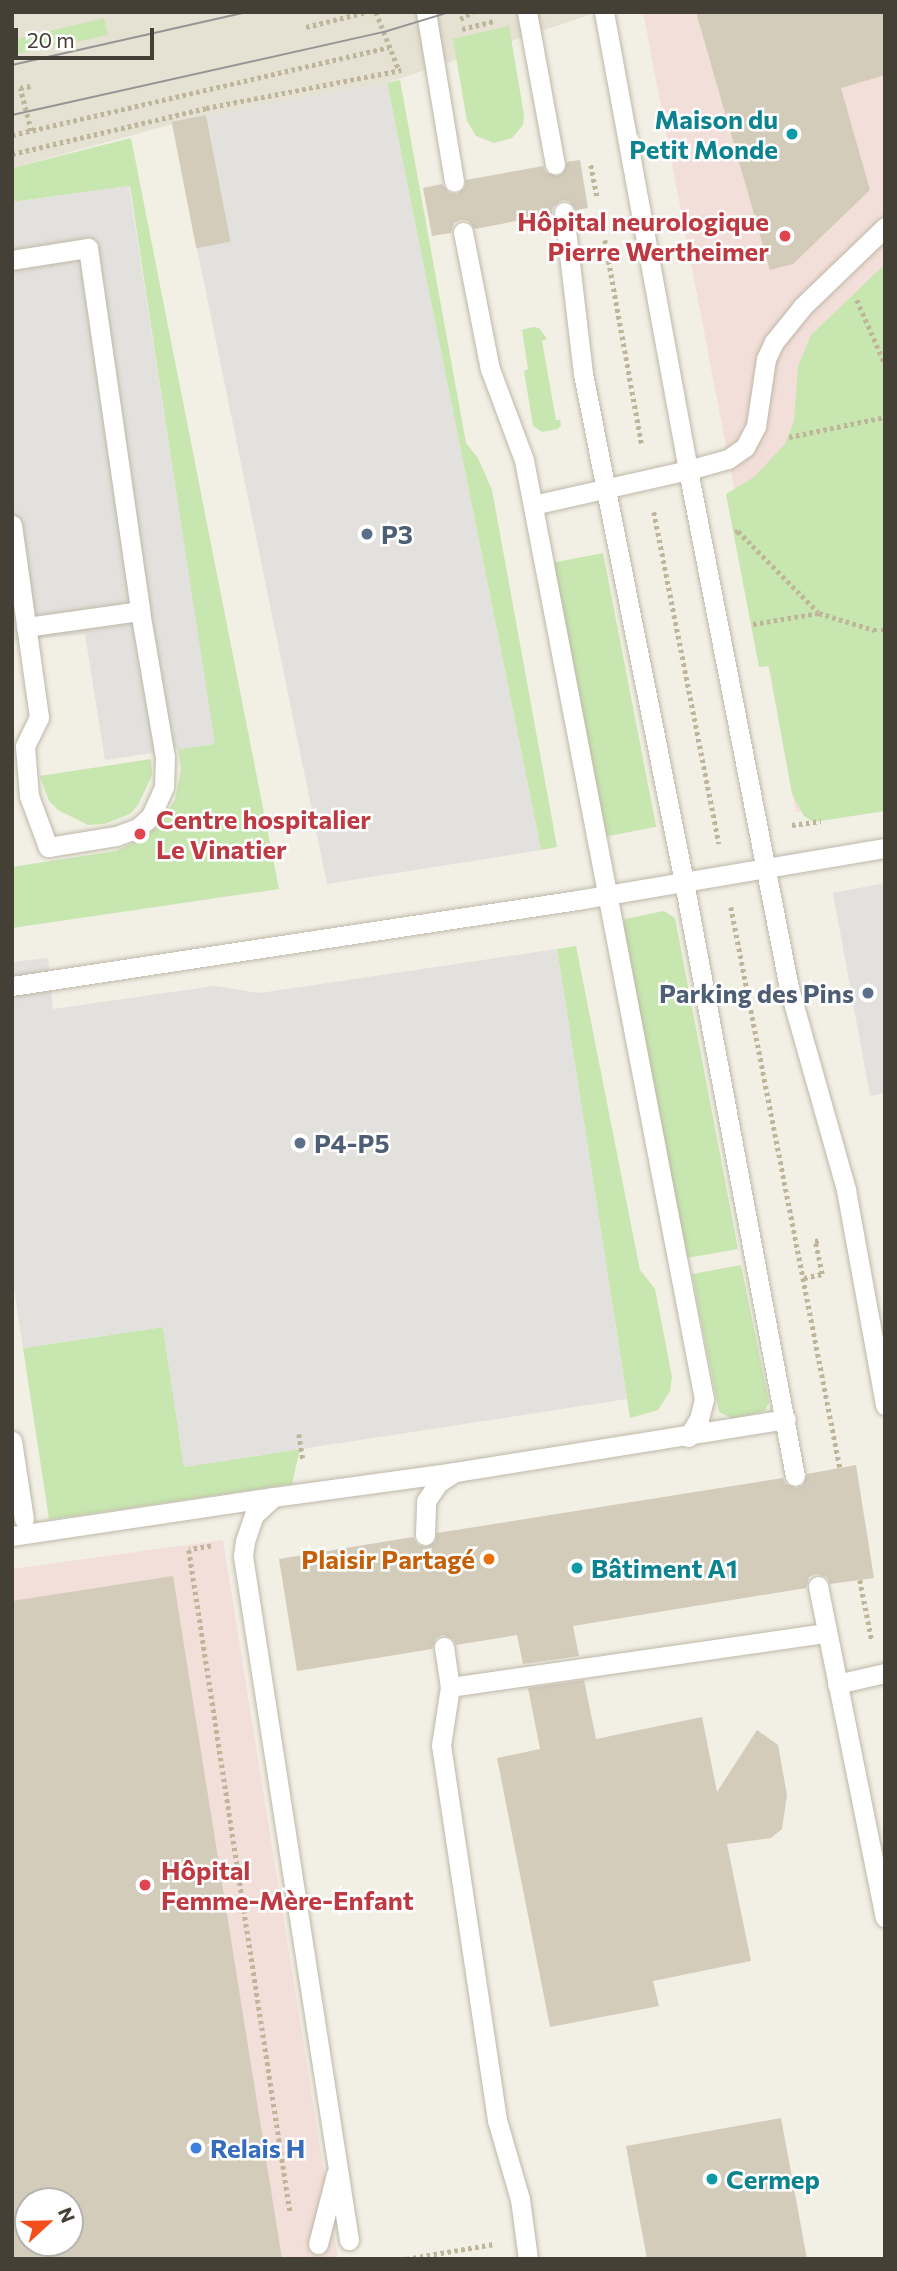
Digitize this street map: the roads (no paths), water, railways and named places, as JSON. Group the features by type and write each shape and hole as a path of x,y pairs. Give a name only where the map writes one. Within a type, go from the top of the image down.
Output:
{"lane":[{"path":"426,12 454,182"},
{"path":"527,12 555,164"},
{"path":"604,12 688,470 766,869 801,1035 846,1190 885,1405"},
{"path":"564,212 583,374 684,882 795,1476"},
{"path":"533,505 688,470 728,459 745,447 756,426 766,359 774,342 885,227"},
{"path":"463,232 490,369 524,460 704,1399 699,1419 688,1437"},
{"path":"12,260 88,248 140,611 165,757 164,787 151,816 138,828 116,836 48,847 29,796 25,746 38,717 12,525"},
{"path":"26,627 140,611"},
{"path":"12,986 725,877 885,848"},
{"path":"12,1536 688,1437 786,1419"},
{"path":"12,1441 24,1519"},
{"path":"425,1535 426,1501 438,1483 455,1472"},
{"path":"273,1497 254,1515 243,1556 349,2240"},
{"path":"818,1586 837,1684 878,1847 885,1917"},
{"path":"450,1687 827,1633"},
{"path":"444,1647 450,1687 440,1745 498,2120 520,2199 528,2259"},
{"path":"837,1684 885,1673"},
{"path":"318,2244 338,2166"}],"tram line":[{"path":"12,65 247,12"},
{"path":"12,115 384,32 450,12"}],"place":[{"name":"Maison du Petit Monde","path":"792,134"},
{"name":"Hôpital neurologique Pierre Wertheimer","path":"785,236"},
{"name":"P3","path":"367,534"},
{"name":"Centre hospitalier Le Vinatier","path":"140,834"},
{"name":"Parking des Pins","path":"868,993"},
{"name":"P4-P5","path":"300,1143"},
{"name":"Plaisir Partagé","path":"489,1559"},
{"name":"Bâtiment A1","path":"577,1568"},
{"name":"Hôpital Femme-Mère-Enfant","path":"145,1885"},
{"name":"Relais H","path":"196,2148"},
{"name":"Cermep","path":"712,2179"}]}
